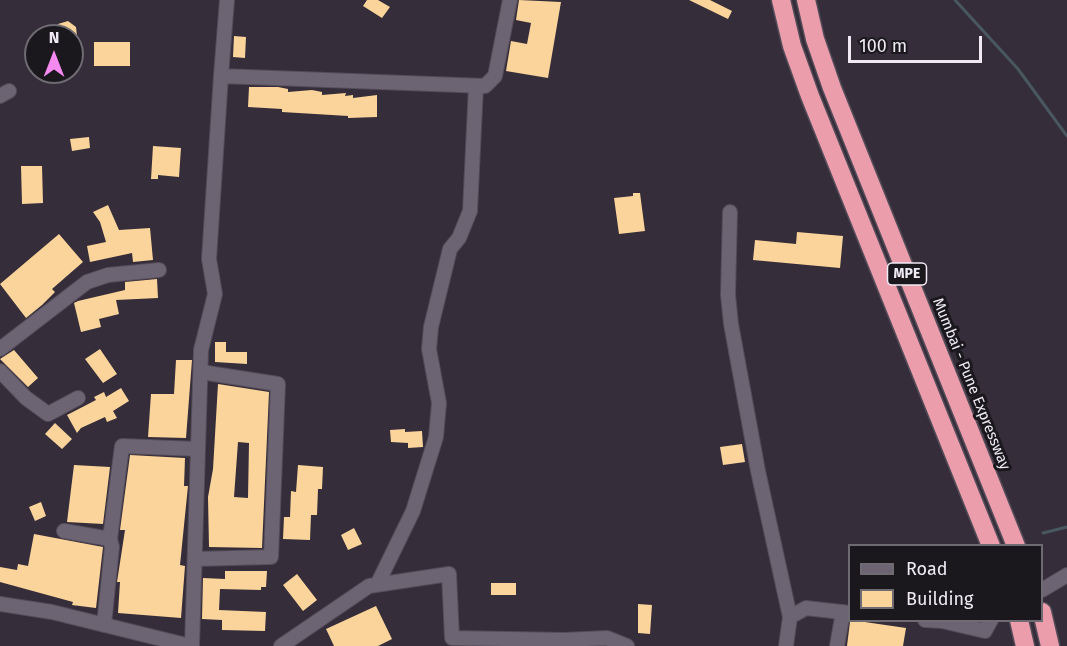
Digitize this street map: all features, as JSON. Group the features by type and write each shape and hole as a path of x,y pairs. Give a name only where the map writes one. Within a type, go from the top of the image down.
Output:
{"highway":[{"name":"MPE","path":"781,0 792,46 810,96 990,544"},
{"name":"Mumbai - Pune Expressway","path":"806,0 815,39 832,88 1016,544"},
{"path":"1043,620 1050,646"},
{"path":"1019,622 1025,646"}],"street":[{"path":"0,604 52,612 191,646 201,351 215,294 209,259 227,0"},
{"path":"221,76 485,86 495,76 510,0"},
{"path":"377,585 413,511 436,437 439,404 429,350 431,327 450,249 459,238 470,211 476,86"},
{"path":"730,212 728,295 731,324 758,471 790,617 786,646"},
{"path":"0,348 87,282 108,275 159,270"},
{"path":"0,371 26,398 48,414 78,398"},
{"path":"195,559 271,557 278,384 201,372"},
{"path":"104,625 112,547 110,539 122,446 198,449"},
{"path":"64,531 110,539"},
{"path":"281,646 369,586 449,574 452,638 564,640 607,638 627,646"},
{"path":"1043,589 1067,575"},
{"path":"790,617 806,608 846,612 837,646"},
{"path":"946,622 985,631 990,622"}],"building":[{"path":"367,0 378,0 390,7 382,18 363,6"},
{"path":"519,0 561,2 548,78 506,71 511,41 527,44 531,23 516,20"},
{"path":"689,0 710,0 732,11 728,19"},
{"path":"234,36 246,37 245,58 233,57"},
{"path":"94,42 130,42 130,66 94,66"},
{"path":"249,87 278,87 288,89 288,92 312,90 322,92 322,95 346,93 345,96 353,95 353,98 377,95 377,117 348,118 348,116 282,112 282,109 248,107"},
{"path":"89,137 90,148 72,151 70,139"},
{"path":"153,146 181,148 179,177 158,175 158,179 151,179"},
{"path":"21,166 42,166 43,203 22,204"},
{"path":"633,193 640,193 645,231 619,234 614,198 633,196"},
{"path":"108,205 119,230 150,228 153,260 133,262 132,253 90,262 87,246 106,242 100,222 93,212"},
{"path":"797,232 843,236 840,268 753,260 755,240 796,244"},
{"path":"59,234 83,262 52,289 55,292 26,318 0,284"},
{"path":"157,279 158,298 116,300 119,314 99,319 101,327 81,332 74,303 125,290 125,282"},
{"path":"215,342 226,342 226,352 247,352 247,364 215,362"},
{"path":"100,349 117,374 103,383 85,359"},
{"path":"14,350 38,378 28,387 0,359"},
{"path":"176,360 192,360 186,438 148,437 151,394 174,394"},
{"path":"218,384 269,392 262,548 209,547 208,497 213,469","holes":["238,442 249,443 248,498 234,497"]},
{"path":"121,388 129,401 113,411 117,418 107,422 105,417 81,428 77,433 67,415 96,400 94,397 104,392 106,397"},
{"path":"55,423 72,439 62,449 45,434"},
{"path":"405,429 405,432 422,431 423,447 408,448 408,443 391,442 390,430"},
{"path":"742,444 745,462 723,465 720,447"},
{"path":"130,455 185,458 184,486 188,486 180,565 185,566 181,618 118,613 120,582 117,582 125,530 120,530"},
{"path":"74,465 110,467 103,524 67,522"},
{"path":"298,465 323,467 322,489 318,489 317,515 311,515 310,540 283,539 284,517 290,517 291,491 296,492"},
{"path":"41,502 46,516 35,521 29,507"},
{"path":"354,528 362,544 348,550 341,535"},
{"path":"34,534 103,547 96,608 72,605 73,602 0,582 0,567 17,570 18,564 28,566"},
{"path":"225,571 267,571 266,587 261,587 261,590 220,589 219,610 266,612 265,631 222,630 222,620 202,619 203,578 225,579"},
{"path":"297,574 317,600 303,611 283,585"},
{"path":"491,583 516,583 516,595 491,595"},
{"path":"638,604 652,605 650,634 638,633"},
{"path":"376,606 392,639 378,646 334,646 326,629"},
{"path":"850,622 906,628 903,646 847,646"}],"waterway":[{"path":"955,0 1018,69 1067,136"},
{"path":"1043,533 1067,527"}]}
